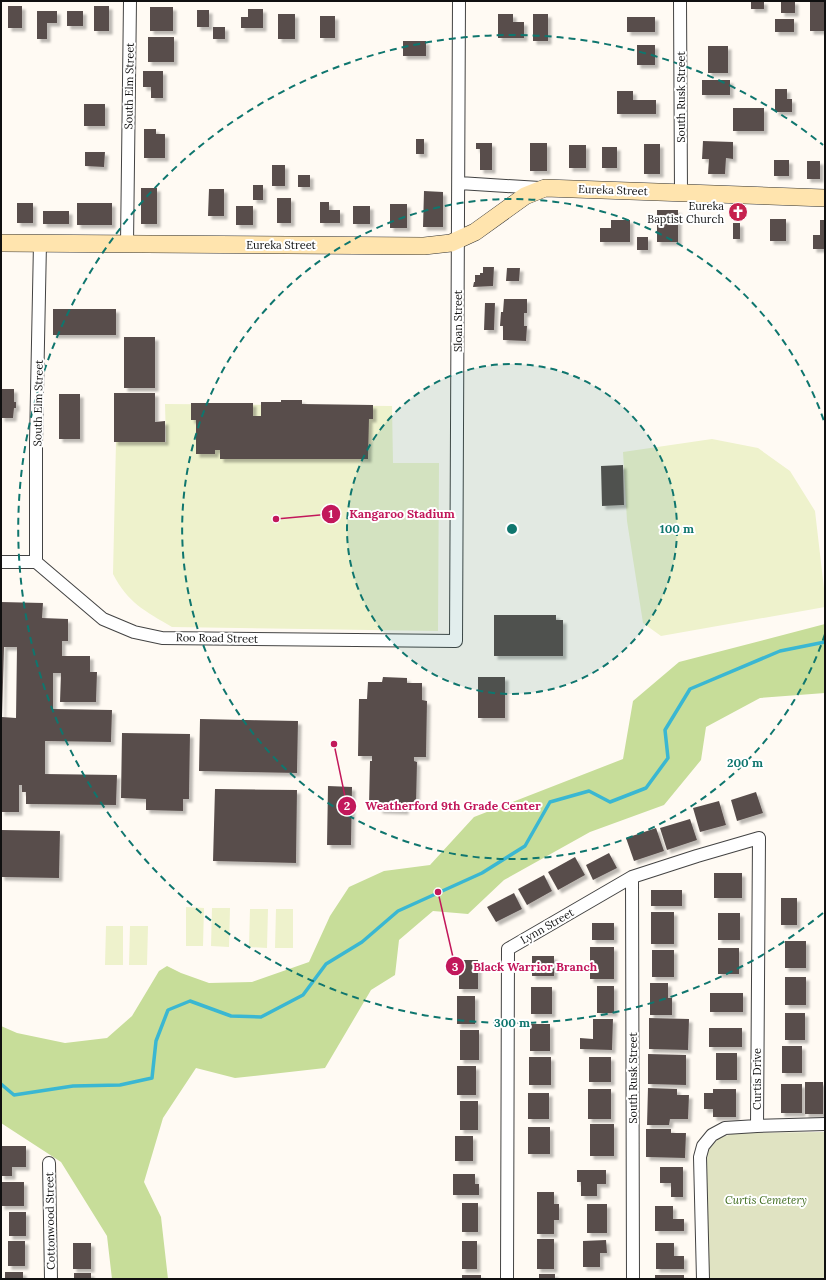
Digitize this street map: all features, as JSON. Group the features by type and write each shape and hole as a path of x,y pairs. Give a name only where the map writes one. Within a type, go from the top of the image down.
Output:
{"street":[{"name":"South Elm Street","path":"127,243 130,1"},
{"name":"Sloan Street","path":"456,641 459,1"},
{"name":"South Rusk Street","path":"680,1 681,193"},
{"name":"Eureka Street","path":"459,183 545,188 825,198"},
{"name":"Eureka Street","path":"1,243 424,246 451,243 475,232 524,196 545,188"},
{"name":"South Elm Street","path":"36,562 40,243"},
{"path":"1,562 36,562"},
{"name":"Roo Road Street","path":"36,562 103,619 134,632 162,638 456,641"},
{"name":"Lynn Street","path":"507,1279 508,949 632,877 759,838"},
{"name":"Curtis Drive","path":"703,1279 700,1157 703,1146 712,1135 725,1128 757,1126 759,838"},
{"name":"South Rusk Street","path":"632,877 633,1279"},
{"path":"757,1126 825,1124"},
{"name":"Cottonwood Street","path":"49,1163 51,1279"}],"green space":[{"path":"165,404 392,406 393,463 439,463 438,631 172,627 138,605 125,592 113,574 116,442 166,442"},
{"path":"712,439 758,448 790,471 815,511 825,607 661,636 643,623 627,521 623,452"},
{"path":"825,624 825,693 760,698 706,727 701,760 664,805 590,832 504,880 468,914 433,911 399,940 395,975 371,990 325,1068 235,1078 196,1068 163,1118 144,1182 161,1217 168,1279 112,1279 107,1236 61,1162 1,1123 1,1026 17,1033 65,1043 107,1038 132,1016 159,971 167,966 181,973 209,983 252,982 309,962 330,916 349,887 384,871 430,865 474,817 623,759 633,701 679,662"},
{"path":"186,907 204,908 203,946 186,946"},
{"path":"212,908 230,908 229,947 211,946"},
{"path":"250,909 268,909 267,948 249,947"},
{"path":"276,909 293,909 293,948 275,948"},
{"path":"106,926 123,926 123,965 105,965"},
{"path":"130,926 148,926 147,965 129,965"},
{"name":"Curtis Cemetery","path":"825,1132 825,1279 708,1279 706,1167 708,1150 719,1138 735,1133"}],"building":[{"path":"751,1 764,1 764,9 751,9"},
{"path":"781,1 795,1 795,13 781,13"},
{"path":"810,1 825,1 825,31 810,31"},
{"path":"8,6 22,6 22,28 8,28"},
{"path":"94,6 109,6 109,31 94,31"},
{"path":"150,7 173,7 173,31 150,31"},
{"path":"248,9 263,9 263,28 241,28 241,17 248,17"},
{"path":"197,10 209,10 209,27 197,27"},
{"path":"37,11 57,11 57,23 47,23 47,39 37,39"},
{"path":"67,11 83,11 83,26 67,26"},
{"path":"278,14 295,14 295,39 278,39"},
{"path":"498,14 513,14 513,22 524,22 524,38 498,38"},
{"path":"533,14 548,14 548,41 533,41"},
{"path":"320,16 335,16 335,38 320,38"},
{"path":"627,17 655,17 655,32 627,32"},
{"path":"775,19 794,19 794,32 775,32"},
{"path":"213,27 225,27 225,39 213,39"},
{"path":"148,37 174,37 174,62 148,62"},
{"path":"403,41 426,41 426,56 403,56"},
{"path":"637,45 655,45 655,65 637,65"},
{"path":"708,46 728,46 728,73 708,73"},
{"path":"143,71 163,71 163,98 151,98 151,87 143,87"},
{"path":"702,80 730,80 730,95 702,95"},
{"path":"775,89 787,89 787,99 792,99 792,112 775,112"},
{"path":"617,91 633,91 633,100 656,100 656,114 617,114"},
{"path":"84,104 105,104 105,126 84,126"},
{"path":"733,108 764,108 764,131 733,131"},
{"path":"144,129 156,129 156,134 165,134 165,158 144,158"},
{"path":"416,139 424,139 424,154 416,154"},
{"path":"703,141 733,142 733,159 726,158 725,174 708,174 709,159 702,159"},
{"path":"476,143 492,143 492,170 480,170 480,149 476,149"},
{"path":"530,143 547,143 547,171 530,171"},
{"path":"644,144 660,144 660,174 644,174"},
{"path":"569,145 586,145 586,168 569,168"},
{"path":"602,147 617,147 617,168 602,168"},
{"path":"85,152 105,152 104,167 85,166"},
{"path":"774,160 789,160 789,176 774,176"},
{"path":"807,161 820,161 820,179 807,179"},
{"path":"272,165 285,165 285,186 272,186"},
{"path":"298,175 310,175 310,187 298,187"},
{"path":"253,185 263,185 263,200 253,200"},
{"path":"141,188 157,188 157,224 141,224"},
{"path":"209,189 224,189 224,216 208,216"},
{"path":"424,191 443,192 443,227 423,227"},
{"path":"277,198 291,198 291,223 277,223"},
{"path":"320,202 329,202 329,210 340,210 340,223 320,223"},
{"path":"17,203 33,203 33,223 17,223"},
{"path":"77,203 112,203 112,225 77,225"},
{"path":"390,204 407,204 407,228 390,228"},
{"path":"236,206 253,206 253,225 236,225"},
{"path":"353,206 370,206 370,224 353,224"},
{"path":"657,210 678,210 678,242 657,242"},
{"path":"43,211 69,211 69,224 43,224"},
{"path":"770,219 786,219 786,241 770,241"},
{"path":"611,220 630,220 630,242 600,242 600,228 611,228"},
{"path":"820,220 825,220 825,249 813,249 813,235 820,235"},
{"path":"733,223 740,223 740,239 733,239"},
{"path":"637,237 648,237 648,250 637,250"},
{"path":"483,267 494,267 493,286 473,287 475,275 480,275 480,273 483,273"},
{"path":"507,268 520,268 519,281 506,281"},
{"path":"504,299 527,299 527,313 524,313 524,326 527,326 526,341 503,340 503,326 500,326"},
{"path":"485,303 495,303 494,330 484,330"},
{"path":"53,309 116,309 116,335 53,335"},
{"path":"124,337 155,337 155,388 124,388"},
{"path":"1,389 14,389 14,402 16,402 16,408 14,408 13,418 1,418"},
{"path":"114,393 155,393 155,422 165,421 165,442 114,442"},
{"path":"59,394 80,394 80,439 59,439"},
{"path":"281,400 302,400 302,404 373,405 373,419 369,419 368,459 220,459 220,450 215,450 215,454 196,454 196,420 191,420 191,403 253,403 253,416 261,416 261,402 281,402"},
{"path":"623,465 624,505 602,506 601,466"},
{"path":"1,602 43,603 42,618 68,619 68,641 62,641 62,656 90,656 90,672 97,672 96,702 60,702 61,673 53,673 53,709 112,710 111,742 45,741 45,774 117,775 116,805 26,804 26,792 22,792 22,785 19,785 19,812 1,812","holes":["4,647 17,647 16,718 2,717"]},
{"path":"494,615 556,615 556,620 563,620 563,656 494,656"},
{"path":"383,677 407,678 407,683 422,683 422,700 427,701 426,757 414,757 414,761 417,762 416,806 405,806 405,811 379,810 379,805 369,805 370,761 372,761 372,756 358,756 359,699 367,699 368,682 382,682"},
{"path":"478,677 505,677 505,718 478,718"},
{"path":"200,719 298,721 297,773 199,771"},
{"path":"122,733 190,734 189,799 183,799 183,811 146,810 146,799 121,798"},
{"path":"328,786 352,787 351,845 327,845"},
{"path":"215,789 297,790 296,863 213,861"},
{"path":"756,792 763,813 737,821 731,800"},
{"path":"719,801 726,825 700,832 693,808"},
{"path":"690,819 697,840 667,850 660,828"},
{"path":"656,828 664,851 634,861 626,838"},
{"path":"1,830 60,831 59,878 1,877"},
{"path":"609,853 617,868 593,880 586,865"},
{"path":"575,857 585,875 558,890 548,872"},
{"path":"714,873 742,873 742,898 714,898"},
{"path":"544,875 552,891 527,905 518,889"},
{"path":"651,890 682,890 682,906 651,906"},
{"path":"514,893 522,909 496,922 487,907"},
{"path":"781,898 797,898 797,925 781,925"},
{"path":"651,912 674,912 674,944 651,944"},
{"path":"718,913 740,913 740,940 718,940"},
{"path":"592,923 614,923 614,940 592,940"},
{"path":"785,941 806,941 806,968 785,968"},
{"path":"590,947 614,947 614,979 590,979"},
{"path":"718,948 739,948 739,974 718,974"},
{"path":"652,950 674,950 674,977 652,977"},
{"path":"532,956 554,956 554,976 532,976"},
{"path":"459,960 478,960 478,989 459,989"},
{"path":"785,977 806,977 806,1005 785,1005"},
{"path":"650,983 668,983 668,998 672,998 672,1015 650,1015"},
{"path":"597,986 614,986 614,1013 597,1013"},
{"path":"531,987 552,987 552,1014 531,1014"},
{"path":"710,993 743,993 743,1012 710,1012"},
{"path":"457,996 475,996 475,1024 457,1024"},
{"path":"785,1013 805,1013 805,1040 785,1040"},
{"path":"649,1018 689,1019 688,1050 649,1049"},
{"path":"593,1019 613,1019 612,1050 580,1049 580,1038 593,1039"},
{"path":"530,1024 550,1024 550,1051 530,1051"},
{"path":"709,1028 742,1028 742,1047 709,1047"},
{"path":"460,1030 479,1030 479,1060 460,1060"},
{"path":"782,1046 802,1046 802,1073 782,1073"},
{"path":"716,1053 737,1053 737,1080 716,1080"},
{"path":"648,1054 686,1055 686,1085 648,1084"},
{"path":"529,1057 551,1057 551,1085 529,1085"},
{"path":"589,1057 611,1057 611,1082 589,1082"},
{"path":"457,1066 476,1066 476,1095 457,1095"},
{"path":"805,1082 823,1082 823,1114 805,1114"},
{"path":"781,1084 802,1084 802,1113 781,1113"},
{"path":"648,1088 677,1089 677,1095 689,1095 688,1119 670,1119 669,1125 647,1125"},
{"path":"588,1089 611,1089 611,1119 588,1119"},
{"path":"713,1089 736,1089 736,1117 713,1117 713,1109 704,1109 704,1093 713,1093"},
{"path":"528,1093 549,1093 549,1119 528,1119"},
{"path":"460,1101 478,1101 478,1130 460,1130"},
{"path":"590,1124 614,1124 614,1156 590,1156"},
{"path":"528,1127 550,1127 550,1154 528,1154"},
{"path":"646,1129 671,1129 671,1133 686,1133 685,1158 646,1157"},
{"path":"455,1136 473,1136 473,1161 455,1161"},
{"path":"1,1146 26,1146 26,1167 12,1167 12,1176 1,1176"},
{"path":"660,1167 683,1167 683,1197 671,1197 671,1183 660,1183"},
{"path":"577,1170 606,1170 606,1184 597,1184 597,1196 581,1196 581,1182 577,1182"},
{"path":"453,1174 475,1174 475,1184 479,1184 479,1195 453,1195"},
{"path":"1,1182 24,1182 24,1206 1,1206"},
{"path":"537,1192 554,1192 554,1204 559,1204 559,1220 554,1220 554,1234 537,1234"},
{"path":"462,1203 478,1203 478,1232 462,1232"},
{"path":"587,1204 607,1204 607,1233 587,1233"},
{"path":"655,1206 673,1206 673,1219 684,1219 684,1231 655,1231"},
{"path":"9,1212 26,1212 26,1236 9,1236"},
{"path":"537,1239 554,1239 554,1269 537,1269"},
{"path":"606,1240 607,1253 600,1253 600,1267 583,1267 583,1241"},
{"path":"8,1241 25,1241 25,1266 8,1266"},
{"path":"462,1241 477,1241 477,1269 462,1269"},
{"path":"73,1243 91,1243 91,1269 73,1269"},
{"path":"656,1243 674,1243 674,1256 684,1256 684,1269 656,1269"},
{"path":"5,1272 23,1272 23,1279 5,1279"},
{"path":"74,1273 91,1273 91,1279 74,1279"},
{"path":"539,1274 555,1274 555,1279 539,1279"},
{"path":"462,1275 481,1275 481,1279 462,1279"},
{"path":"655,1275 684,1275 684,1279 655,1279"}],"waterway":[{"path":"1,1084 14,1095 73,1086 120,1085 152,1078 156,1041 168,1010 190,1001 231,1016 261,1017 303,995 326,964 362,942 398,911 482,873 525,846 550,802 589,791 610,802 646,788 668,758 665,730 690,689 780,651 825,642"}],"place":[{"name":"Eureka Baptist Church","path":"738,212"},
{"name":"Kangaroo Stadium","path":"276,519"},
{"name":"Weatherford 9th Grade Center","path":"334,744"},
{"name":"Black Warrior Branch","path":"438,892"}]}
